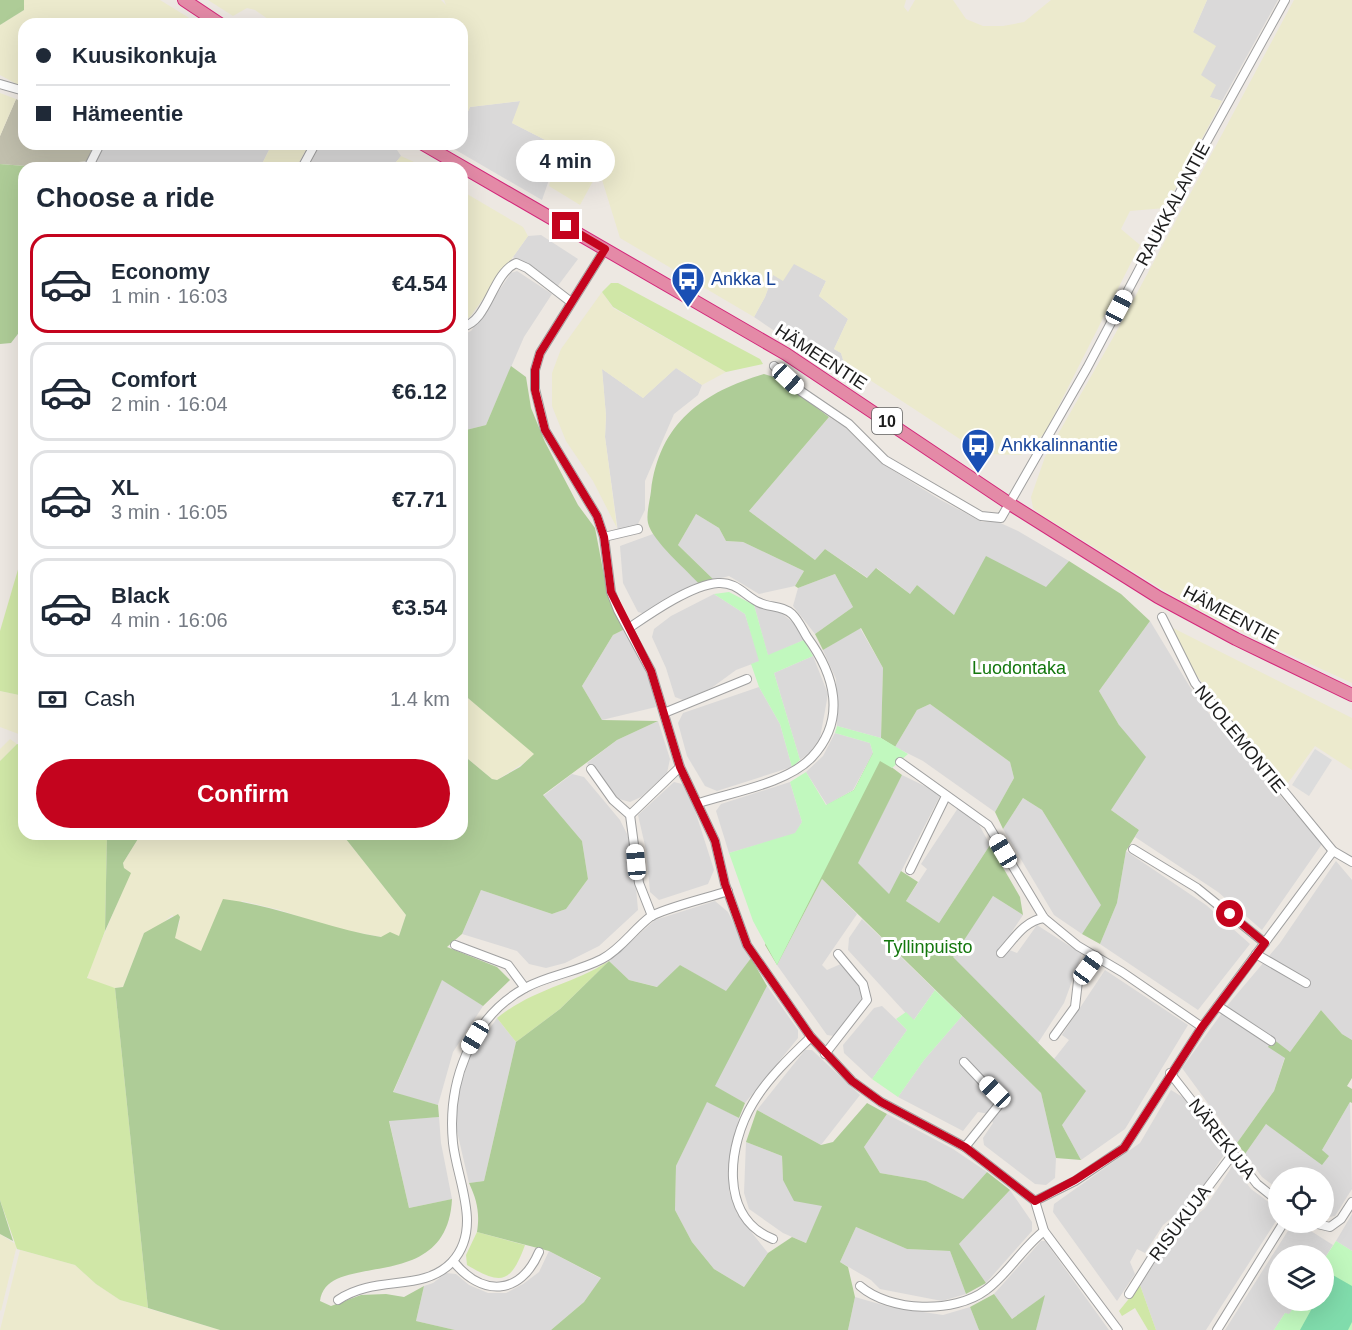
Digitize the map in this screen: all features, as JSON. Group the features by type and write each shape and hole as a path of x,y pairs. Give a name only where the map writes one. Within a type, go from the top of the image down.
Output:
{"highway":[{"path":"184,0 211,18"},
{"name":"HÄMEENTIE","path":"433,150 454,162"},
{"name":"HÄMEENTIE","path":"468,170 786,354 1010,504 1168,602 1246,645 1352,695"}],"street":[{"name":"RAUKKALANTIE","path":"1010,504 1087,368 1206,143 1285,0"},
{"path":"0,84 18,89"},
{"path":"605,249 551,333 538,362 535,390 538,408 545,430 597,516 604,537 611,592 651,671 680,767 699,802 715,841 728,891 747,945 811,1037 852,1081 881,1102 965,1147 1035,1201 1044,1231 1118,1330"},
{"path":"468,325 472,323 507,270 516,264 527,267 571,303"},
{"path":"774,366 802,392 849,424 885,460 944,496 986,518 1000,518 1010,504"},
{"path":"604,537 638,529"},
{"path":"629,628 657,609 704,587 718,583 733,585 759,603 791,613 818,651 827,671 834,693 832,718 826,740 811,757 800,768 785,776 699,802"},
{"name":"NUOLEMONTIE","path":"1162,617 1195,683 1333,850 1352,862"},
{"path":"664,713 747,679"},
{"path":"900,762 988,825 1044,918 1078,946 1202,1027"},
{"path":"630,815 680,767"},
{"path":"591,769 613,800 630,815 639,883 651,916"},
{"path":"910,870 946,796"},
{"path":"1133,849 1197,888 1265,943"},
{"path":"1035,1201 1075,1180 1124,1148 1170,1073 1202,1027 1333,850"},
{"path":"338,1300 366,1286 420,1281 438,1273 453,1261 462,1243 468,1211 452,1134 452,1102 458,1073 482,1025 525,988 585,968 605,957 651,916 728,891"},
{"path":"1001,953 1025,926 1033,920 1044,918"},
{"path":"455,945 508,965 525,988"},
{"path":"825,1054 867,1000 863,984 838,954"},
{"path":"1256,954 1306,983"},
{"path":"1054,1036 1075,1007 1078,981 1096,956"},
{"path":"1218,1005 1271,1041"},
{"path":"773,1239 752,1226 735,1199 733,1164 743,1121 754,1101 811,1037"},
{"path":"964,1062 998,1098 998,1106 965,1147"},
{"name":"NÄREKUJA","path":"1170,1073 1257,1184 1268,1193"},
{"name":"RISUKUJA","path":"1129,1294 1170,1229 1196,1203 1233,1154"},
{"path":"1334,1224 1341,1219 1352,1202"},
{"path":"860,1286 871,1295 885,1300 934,1307 953,1304 986,1291 1044,1231"},
{"path":"1217,1330 1277,1233"},
{"path":"453,1261 472,1279 486,1287 509,1286 533,1267 539,1252"}],"shaded area":[{"path":"24,0 160,0 189,18 18,18 18,85 0,75 0,25 24,10"},
{"path":"208,0 441,0 446,5 444,0 906,0 904,7 908,12 915,0 953,0 966,19 983,26 1003,26 1024,22 1051,0 1207,0 1193,32 1216,46 1201,75 1216,85 1210,97 1222,101 1165,208 1130,211 1121,229 1140,245 1046,431 1032,447 1021,455 989,454 969,445 844,363 841,353 834,349 848,319 819,296 826,281 794,264 783,281 773,275 754,317 620,238 599,170 580,205 549,186 559,151 555,145 512,123 520,101 470,107 468,112 468,18 266,18 255,10 247,8 233,16"},
{"path":"1207,0 1278,0 1222,101 1210,97 1200,75 1193,32"},
{"path":"1294,0 1352,0 1352,683 1273,647 1178,599 1040,514 1033,508 1031,497 1045,457 1114,336"},
{"path":"0,93 16,99 0,136"},
{"path":"16,99 18,100 18,150 92,150 87,161 18,162 18,165 0,164 0,136"},
{"path":"521,101 512,123 555,145 559,151 542,200 456,150 468,150 470,107"},
{"path":"99,150 269,150 263,162 79,162 93,160"},
{"path":"269,150 306,150 299,162 263,162"},
{"path":"317,150 397,150 401,156 396,162 311,162"},
{"path":"401,156 414,162 396,162"},
{"path":"468,195 523,227 528,236 468,318"},
{"path":"541,235 578,259 557,287 513,257 528,236"},
{"path":"794,263 826,281 819,296 848,319 834,349 841,353 844,363 840,375 754,317 773,275"},
{"path":"517,271 552,294 524,337 486,425 468,430 468,332 511,273"},
{"path":"602,292 613,308 726,372 702,385 676,368 643,398 602,369 606,416 605,437 617,528 593,481 566,441 552,406 552,373 561,349"},
{"path":"676,368 702,385 698,395 674,414 645,481 645,510 636,528 618,532 605,437 606,416 602,369 643,398"},
{"path":"829,417 845,427 881,463 939,499 982,522 996,521 1018,531 1069,561 1047,587 954,616 917,585 910,594 877,568 868,578 825,549 815,560 749,511"},
{"path":"696,514 719,528 726,541 743,542 804,571 795,586 759,594 729,576 714,580 678,545"},
{"path":"653,534 701,586 646,614 638,612 623,583 620,546"},
{"path":"835,574 853,607 815,634 793,606 798,588"},
{"path":"714,594 745,614 760,661 736,670 710,689 683,700 675,697 666,668 652,637 654,629 671,616"},
{"path":"754,605 781,613 795,624 804,640 768,656"},
{"path":"1150,621 1190,687 1213,719 1322,844 1262,930 1218,892 1135,837 1139,830 1111,810 1119,725 1099,691"},
{"path":"860,628 883,668 881,738 837,726 836,679 823,650"},
{"path":"1173,628 1352,718 1352,770 1315,746 1285,787 1197,676 1171,630"},
{"path":"625,629 649,679 656,707 602,720 582,686 613,635"},
{"path":"813,656 828,694 820,738 810,752 800,760 774,673"},
{"path":"759,687 780,724 792,767 717,791 705,786 687,756 678,723 683,713"},
{"path":"0,691 18,695 18,734 0,727"},
{"path":"468,698 534,753 533,757 497,780 492,779 468,759"},
{"path":"930,704 1010,762 1014,778 995,812 923,761 895,747 917,710"},
{"path":"658,721 670,759 667,773 641,797 630,802 619,799 587,763 617,740"},
{"path":"835,733 870,743 873,753 853,790 827,805 806,772 823,756"},
{"path":"10,739 17,744 0,761 0,749"},
{"path":"1315,749 1332,760 1309,796 1292,785"},
{"path":"572,774 584,777 620,820 627,834 633,853 638,910 599,946 565,963 546,968 529,964 517,951 462,934 481,890 552,914 566,909 588,879 582,841 543,796"},
{"path":"902,775 941,794 889,895 857,863"},
{"path":"674,782 682,784 692,801 714,870 708,884 659,900 650,892 646,850 638,815"},
{"path":"790,782 802,822 795,834 729,853 716,811 721,804"},
{"path":"1023,798 1042,810 1102,905 1082,934 1054,915 1003,829"},
{"path":"958,808 977,821 990,845 939,923 906,901 927,869 921,864"},
{"path":"137,840 347,840 406,915 399,936 382,937 332,928 280,910 242,901 201,952 174,938 180,921 172,915 156,929 144,933 123,987 115,988 89,980 87,975 130,873 124,868 123,863"},
{"path":"1126,851 1206,905 1250,944 1198,1010 1100,944 1117,903"},
{"path":"1336,861 1352,880 1352,1040 1342,1034 1321,1010 1290,1052 1226,1007 1280,943"},
{"path":"822,879 857,914 822,965 827,970 843,963 863,986 864,999 834,1036 827,1035 777,965"},
{"path":"993,896 1023,915 1003,945 1007,949 1017,953 1037,925 1082,954 1064,1003 1038,1043 952,957"},
{"path":"715,901 728,912 751,958 726,992 680,965 658,987 629,980 609,961 655,920"},
{"path":"862,919 935,990 913,1021 848,950 849,938"},
{"path":"1105,970 1188,1025 1125,1129 1081,1160 1062,1125 1054,1059 1069,1040 1062,1035"},
{"path":"442,979 483,1006 453,1052 438,1105 393,1093"},
{"path":"767,986 798,1030 798,1038 745,1103 714,1086"},
{"path":"882,1006 907,1030 872,1079 844,1053 843,1045 874,1008"},
{"path":"1222,1013 1285,1057 1274,1091 1237,1143 1182,1068"},
{"path":"962,1016 1041,1093 1056,1158 1055,1178 1046,1185 1035,1184 984,1145 983,1138 993,1123 989,1114 978,1112 963,1131 898,1097 924,1060"},
{"path":"497,1018 516,1042 484,1181 469,1183 456,1127 457,1095 470,1057"},
{"path":"805,1050 812,1050 860,1095 821,1145 757,1110"},
{"path":"1171,1090 1184,1098 1225,1153 1195,1199 1163,1225 1145,1253 1137,1249 1130,1262 1135,1274 1117,1301 1053,1212 1054,1204 1140,1143"},
{"path":"707,1101 739,1118 732,1147 729,1191 737,1214 768,1253 744,1287 714,1269 692,1242 675,1210 676,1166"},
{"path":"1350,1102 1352,1189 1335,1216 1334,1167 1268,1167 1268,1182 1245,1154 1266,1124 1322,1164 1322,1150"},
{"path":"887,1114 953,1149 987,1172 963,1199 926,1181 880,1173 864,1147"},
{"path":"439,1117 441,1143 452,1199 409,1208 389,1120"},
{"path":"746,1142 782,1156 783,1180 823,1206 806,1243 783,1233 749,1209 744,1193"},
{"path":"1233,1165 1251,1189 1268,1202 1268,1233 1206,1330 1156,1330 1140,1285 1173,1235 1205,1208"},
{"path":"1010,1190 1032,1222 1032,1231 986,1283 958,1245"},
{"path":"1352,1214 1352,1251 1336,1241"},
{"path":"856,1227 907,1249 950,1251 966,1294 942,1301 880,1289 871,1280 840,1262"},
{"path":"1287,1233 1314,1233 1333,1245 1279,1245"},
{"path":"0,1234 17,1245 1,1311 0,1310"},
{"path":"1041,1241 1045,1241 1109,1330 1036,1330 1044,1296 1012,1319 994,1294"},
{"path":"20,1250 75,1265 96,1284 120,1300 220,1330 0,1330"},
{"path":"549,1251 602,1279 584,1302 551,1330 455,1330 416,1321 424,1286 433,1283 446,1273 456,1274 469,1285 488,1293 506,1293 539,1272"},
{"path":"1268,1262 1268,1311 1292,1311 1289,1315 1285,1313 1274,1330 1225,1330"},
{"path":"855,1297 890,1307 943,1315 970,1307 979,1330 848,1330"}],"green space":[{"path":"0,0 24,0 24,10 0,25"},
{"path":"0,164 18,165 18,334 11,343 0,344"},
{"path":"611,283 618,283 760,359 763,364 726,372 613,307 602,292"},
{"path":"511,366 526,377 531,408 545,442 578,505 595,528 607,591 613,609 625,629 613,635 582,686 602,720 658,721 617,740 543,795 582,841 588,879 566,909 552,914 481,890 462,934 447,947 497,967 510,980 483,1006 442,980 393,1092 438,1105 439,1117 389,1121 409,1208 452,1199 445,1230 430,1249 410,1261 343,1277 327,1285 320,1301 331,1306 361,1295 386,1294 404,1297 424,1286 416,1321 455,1330 220,1330 148,1308 115,988 123,987 144,933 178,914 180,917 175,938 201,951 223,899 243,902 361,933 381,937 390,932 399,936 406,915 347,840 468,840 468,759 492,779 497,780 520,767 534,754 468,698 468,430 486,425"},
{"name":"Luodontaka","path":"764,374 777,378 829,417 749,511 815,560 825,549 867,578 876,568 910,594 917,585 954,615 986,556 1046,587 1069,561 1121,594 1150,621 1099,691 1119,725 1146,757 1111,810 1139,830 1126,851 1117,903 1100,944 1082,934 1101,905 1042,810 1023,798 1003,829 995,812 1014,778 1010,762 930,704 917,710 895,747 881,738 883,668 861,628 823,650 815,634 853,607 835,574 798,588 795,586 804,571 743,542 726,541 719,528 696,514 678,545 714,580 701,586 663,547 651,530 647,515 656,467 663,447 674,429 704,401 722,390"},
{"path":"18,570 18,695 0,691 0,631"},
{"path":"729,592 754,605 768,655 804,640 813,656 774,673 800,760 792,767 780,724 759,687 751,664 759,661 745,614 714,594"},
{"path":"837,726 881,738 908,754 892,768 880,761 777,965 753,921 729,853 795,833 802,822 790,782 806,772 826,805 854,790 873,753 870,743 835,733"},
{"path":"18,744 18,840 107,840 105,931 87,978 115,988 148,1308 120,1300 96,1284 75,1265 17,1249 0,1200 0,761"},
{"name":"Tyllinpuisto","path":"873,753 902,775 858,863 889,894 901,871 918,882 906,901 939,923 990,845 1020,897 1023,915 993,896 953,957 1086,1091 1062,1125 1081,1160 1056,1158 1041,1093 822,879 777,965 765,945 827,805 854,790"},
{"path":"107,840 137,840 123,863 124,868 131,873 105,931"},
{"path":"751,958 767,986 715,1086 745,1103 739,1118 707,1102 676,1166 675,1210 692,1242 714,1269 744,1287 768,1253 792,1237 806,1243 822,1206 794,1201 783,1180 782,1156 746,1142 757,1110 821,1145 833,1142 867,1103 887,1114 864,1147 880,1173 926,1181 963,1199 987,1172 1010,1190 959,1244 986,1283 966,1294 950,1251 907,1249 856,1227 840,1262 848,1267 855,1297 848,1330 551,1330 584,1302 601,1278 549,1251 477,1232 477,1207 469,1183 484,1181 516,1042 560,1009 609,961 629,980 657,987 680,965 726,991"},
{"path":"609,961 560,1009 516,1042 497,1018 524,1000 581,976"},
{"path":"935,990 962,1016 924,1060 898,1097 872,1079 907,1030 896,1019 906,1012 914,1020"},
{"path":"1321,1010 1342,1034 1352,1040 1352,1078 1347,1086 1352,1089 1352,1103 1350,1102 1322,1150 1329,1156 1322,1165 1266,1124 1245,1154 1237,1143 1274,1091 1285,1058 1268,1047 1273,1039 1290,1052"},
{"path":"0,1200 13,1241 0,1234"},
{"path":"477,1232 525,1245 510,1274 497,1278 467,1265 466,1255"},
{"path":"1336,1241 1352,1251 1352,1330 1274,1330 1285,1313 1289,1314 1291,1311 1334,1311 1333,1245"},
{"path":"1334,1276 1352,1286 1352,1322 1348,1330 1300,1330 1310,1311 1334,1311"},
{"path":"1140,1285 1156,1330 1148,1330 1135,1308 1122,1316 1119,1311"},
{"path":"994,1294 1012,1319 1045,1295 1036,1330 979,1330 970,1307"}],"place":[{"name":"Ankka L","path":"688,308"},
{"name":"Ankkalinnantie","path":"978,474"}],"route":[{"path":"566,226 605,249 598,264 540,353 535,370 535,390 545,430 597,516 606,547 605,561 611,592 618,610 651,671 680,767 699,802 715,841 725,884 747,945 773,986 811,1037 839,1069 881,1102 965,1147 1035,1201 1075,1180 1124,1148 1170,1073 1265,943 1230,914"}]}
